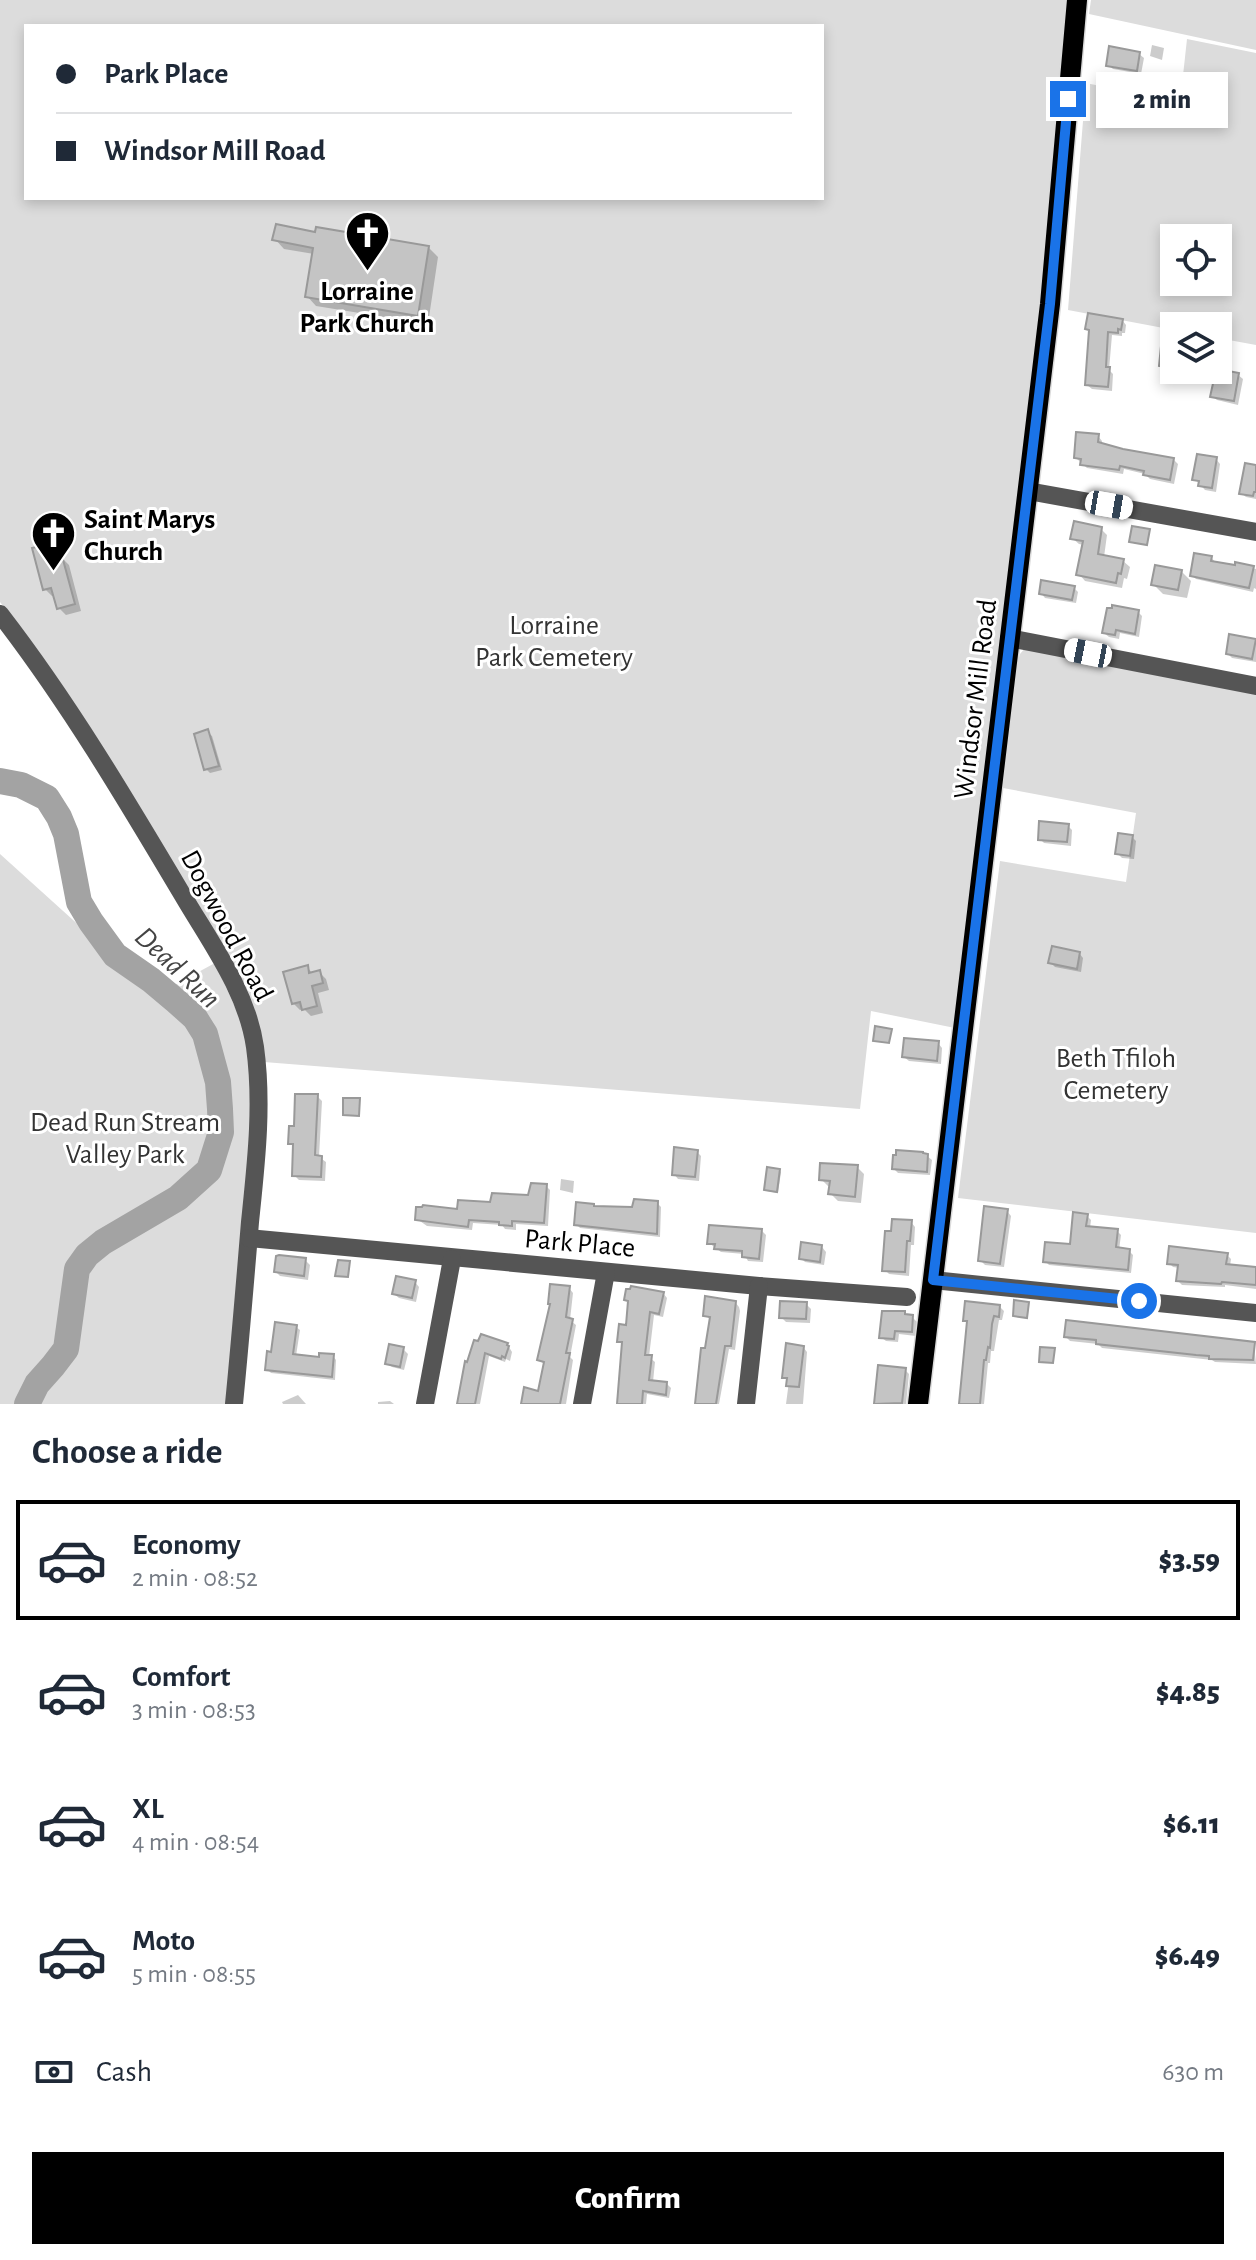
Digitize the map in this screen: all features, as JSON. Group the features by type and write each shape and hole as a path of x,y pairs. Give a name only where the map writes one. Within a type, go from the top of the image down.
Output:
{"main road":[{"name":"Windsor Mill Road","path":"918,1404 1050,304 1077,0"}],"street":[{"path":"1028,491 1256,532"},
{"name":"Dogwood Road","path":"0,614 56,690 173,879 238,992 253,1037 259,1093 258,1144 234,1404"},
{"path":"1009,638 1256,686"},
{"name":"Park Place","path":"249,1238 452,1259 907,1297"},
{"path":"425,1404 452,1259"},
{"path":"582,1404 606,1272"},
{"path":"933,1280 1256,1313"},
{"path":"746,1404 759,1286"}],"green space":[{"name":"Lorraine Park Cemetery","path":"0,0 1069,0 1043,303 955,1028 871,1011 860,1109 264,1062 258,1026 32,643 0,602"},
{"path":"1091,0 1256,0 1256,50 1089,14"},
{"path":"1187,39 1256,53 1256,345 1232,341 1232,312 1160,312 1160,327 1068,310 1086,83 1180,103"},
{"name":"Beth Tfiloh Cemetery","path":"1026,647 1256,691 1256,1233 958,1198 1000,861 1126,882 1136,813 1003,788 1017,664"},
{"name":"Dead Run Stream Valley Park","path":"0,854 156,995 215,963 244,1027 250,1059 248,1171 226,1404 0,1404"}],"building":[{"path":"1109,46 1140,52 1137,71 1106,66"},
{"name":"Lorraine Park Church","path":"276,224 315,232 316,227 429,246 418,316 305,297 313,248 272,240"},
{"path":"1088,313 1123,319 1118,333 1108,332 1108,387 1085,385"},
{"path":"1232,372 1239,373 1234,401 1210,397 1213,384 1232,384"},
{"path":"1076,432 1099,434 1098,442 1123,449 1174,458 1170,480 1143,475 1144,471 1120,466 1119,470 1080,465 1081,459 1074,458"},
{"path":"1197,454 1217,457 1212,488 1198,486 1199,481 1192,480"},
{"path":"1245,463 1256,465 1256,492 1253,496 1239,494"},
{"path":"1074,521 1102,527 1098,554 1124,559 1116,583 1076,575 1083,541 1070,539"},
{"path":"1132,526 1150,529 1147,545 1129,542"},
{"name":"Saint Marys Church","path":"49,544 53,558 62,556 75,604 57,609 51,588 43,590 32,548"},
{"path":"1194,553 1212,556 1211,561 1254,566 1249,588 1190,576"},
{"path":"1155,565 1182,570 1178,590 1151,585"},
{"path":"1041,580 1075,586 1072,600 1039,594"},
{"path":"1112,605 1139,610 1135,634 1116,630 1115,635 1102,633 1107,608 1112,608"},
{"path":"1229,634 1256,639 1252,659 1226,654"},
{"path":"208,729 219,766 204,770 194,734"},
{"path":"1039,821 1069,824 1067,842 1038,840"},
{"path":"1118,833 1133,835 1130,856 1115,854"},
{"path":"1052,946 1080,952 1077,969 1048,963"},
{"path":"308,965 309,973 320,970 323,983 312,986 317,1006 302,1010 300,1002 292,1004 283,972"},
{"path":"875,1026 892,1029 889,1043 873,1041"},
{"path":"904,1038 939,1041 937,1061 902,1057"},
{"path":"295,1094 318,1094 315,1155 322,1156 321,1177 292,1176 293,1144 288,1144 289,1126 294,1126"},
{"path":"343,1098 360,1098 359,1116 343,1115"},
{"path":"674,1147 698,1150 695,1177 672,1175"},
{"path":"896,1150 928,1154 927,1172 892,1169"},
{"path":"820,1163 858,1165 855,1197 828,1194 830,1181 819,1180"},
{"path":"767,1167 780,1169 777,1192 764,1190"},
{"path":"531,1183 547,1184 544,1223 512,1221 512,1226 469,1220 468,1227 415,1220 416,1207 457,1209 458,1200 490,1202 492,1193 528,1195"},
{"path":"634,1199 658,1201 657,1234 574,1225 576,1202 632,1207"},
{"path":"984,1206 1008,1209 1000,1264 978,1261"},
{"path":"1073,1212 1088,1214 1086,1226 1118,1229 1116,1247 1130,1249 1128,1270 1043,1262 1045,1242 1070,1244"},
{"path":"892,1219 912,1220 905,1272 882,1271 885,1231 891,1231"},
{"path":"709,1225 762,1229 759,1259 742,1257 742,1251 714,1249 715,1244 707,1244"},
{"path":"801,1242 822,1245 820,1262 799,1259"},
{"path":"1169,1246 1228,1253 1226,1264 1256,1267 1256,1285 1176,1281 1178,1265 1167,1264"},
{"path":"276,1256 306,1258 304,1276 274,1272"},
{"path":"338,1260 350,1261 348,1277 335,1276"},
{"path":"396,1276 416,1280 412,1298 392,1294"},
{"path":"550,1284 570,1286 566,1317 573,1319 560,1404 521,1404 524,1387 538,1391 544,1362 537,1360 550,1304"},
{"path":"631,1286 664,1292 659,1314 650,1312 645,1355 652,1355 649,1380 667,1382 666,1395 643,1391 642,1404 617,1404 622,1342 617,1342 619,1324 626,1325 628,1301 624,1300 626,1289"},
{"path":"705,1296 736,1301 731,1346 725,1346 716,1404 695,1404 701,1348 705,1348 710,1317 703,1316"},
{"path":"1014,1300 1029,1302 1027,1318 1013,1316"},
{"path":"780,1301 807,1302 806,1319 779,1318"},
{"path":"965,1301 1000,1305 999,1317 994,1316 990,1348 984,1360 980,1404 959,1404 967,1321 963,1321"},
{"path":"882,1311 905,1311 905,1314 913,1315 912,1332 895,1331 894,1339 879,1338"},
{"path":"1066,1320 1255,1342 1253,1360 1209,1359 1209,1356 1096,1344 1096,1340 1064,1337"},
{"path":"275,1322 297,1325 293,1354 319,1357 319,1353 334,1354 332,1377 265,1370"},
{"path":"481,1334 508,1343 505,1358 485,1353 475,1404 457,1404 465,1361 474,1340 478,1341"},
{"path":"786,1343 804,1346 799,1387 786,1386 787,1378 782,1378"},
{"path":"389,1344 404,1347 400,1367 385,1364"},
{"path":"1040,1347 1055,1348 1053,1363 1039,1362"},
{"path":"878,1365 906,1368 902,1403 874,1404"}],"waterway":[{"name":"Dead Run","path":"0,781 21,785 47,798 66,834 79,902 91,922 115,955 151,980 195,1018 205,1034 218,1082 221,1132 209,1170 178,1198 103,1242 87,1255 77,1269 66,1349 37,1384 27,1404"}],"place":[{"name":"Lorraine Park Church","path":"367,272"},
{"name":"Saint Marys Church","path":"53,573"}],"route":[{"path":"1068,99 1050,304 933,1280 1139,1301"}]}
